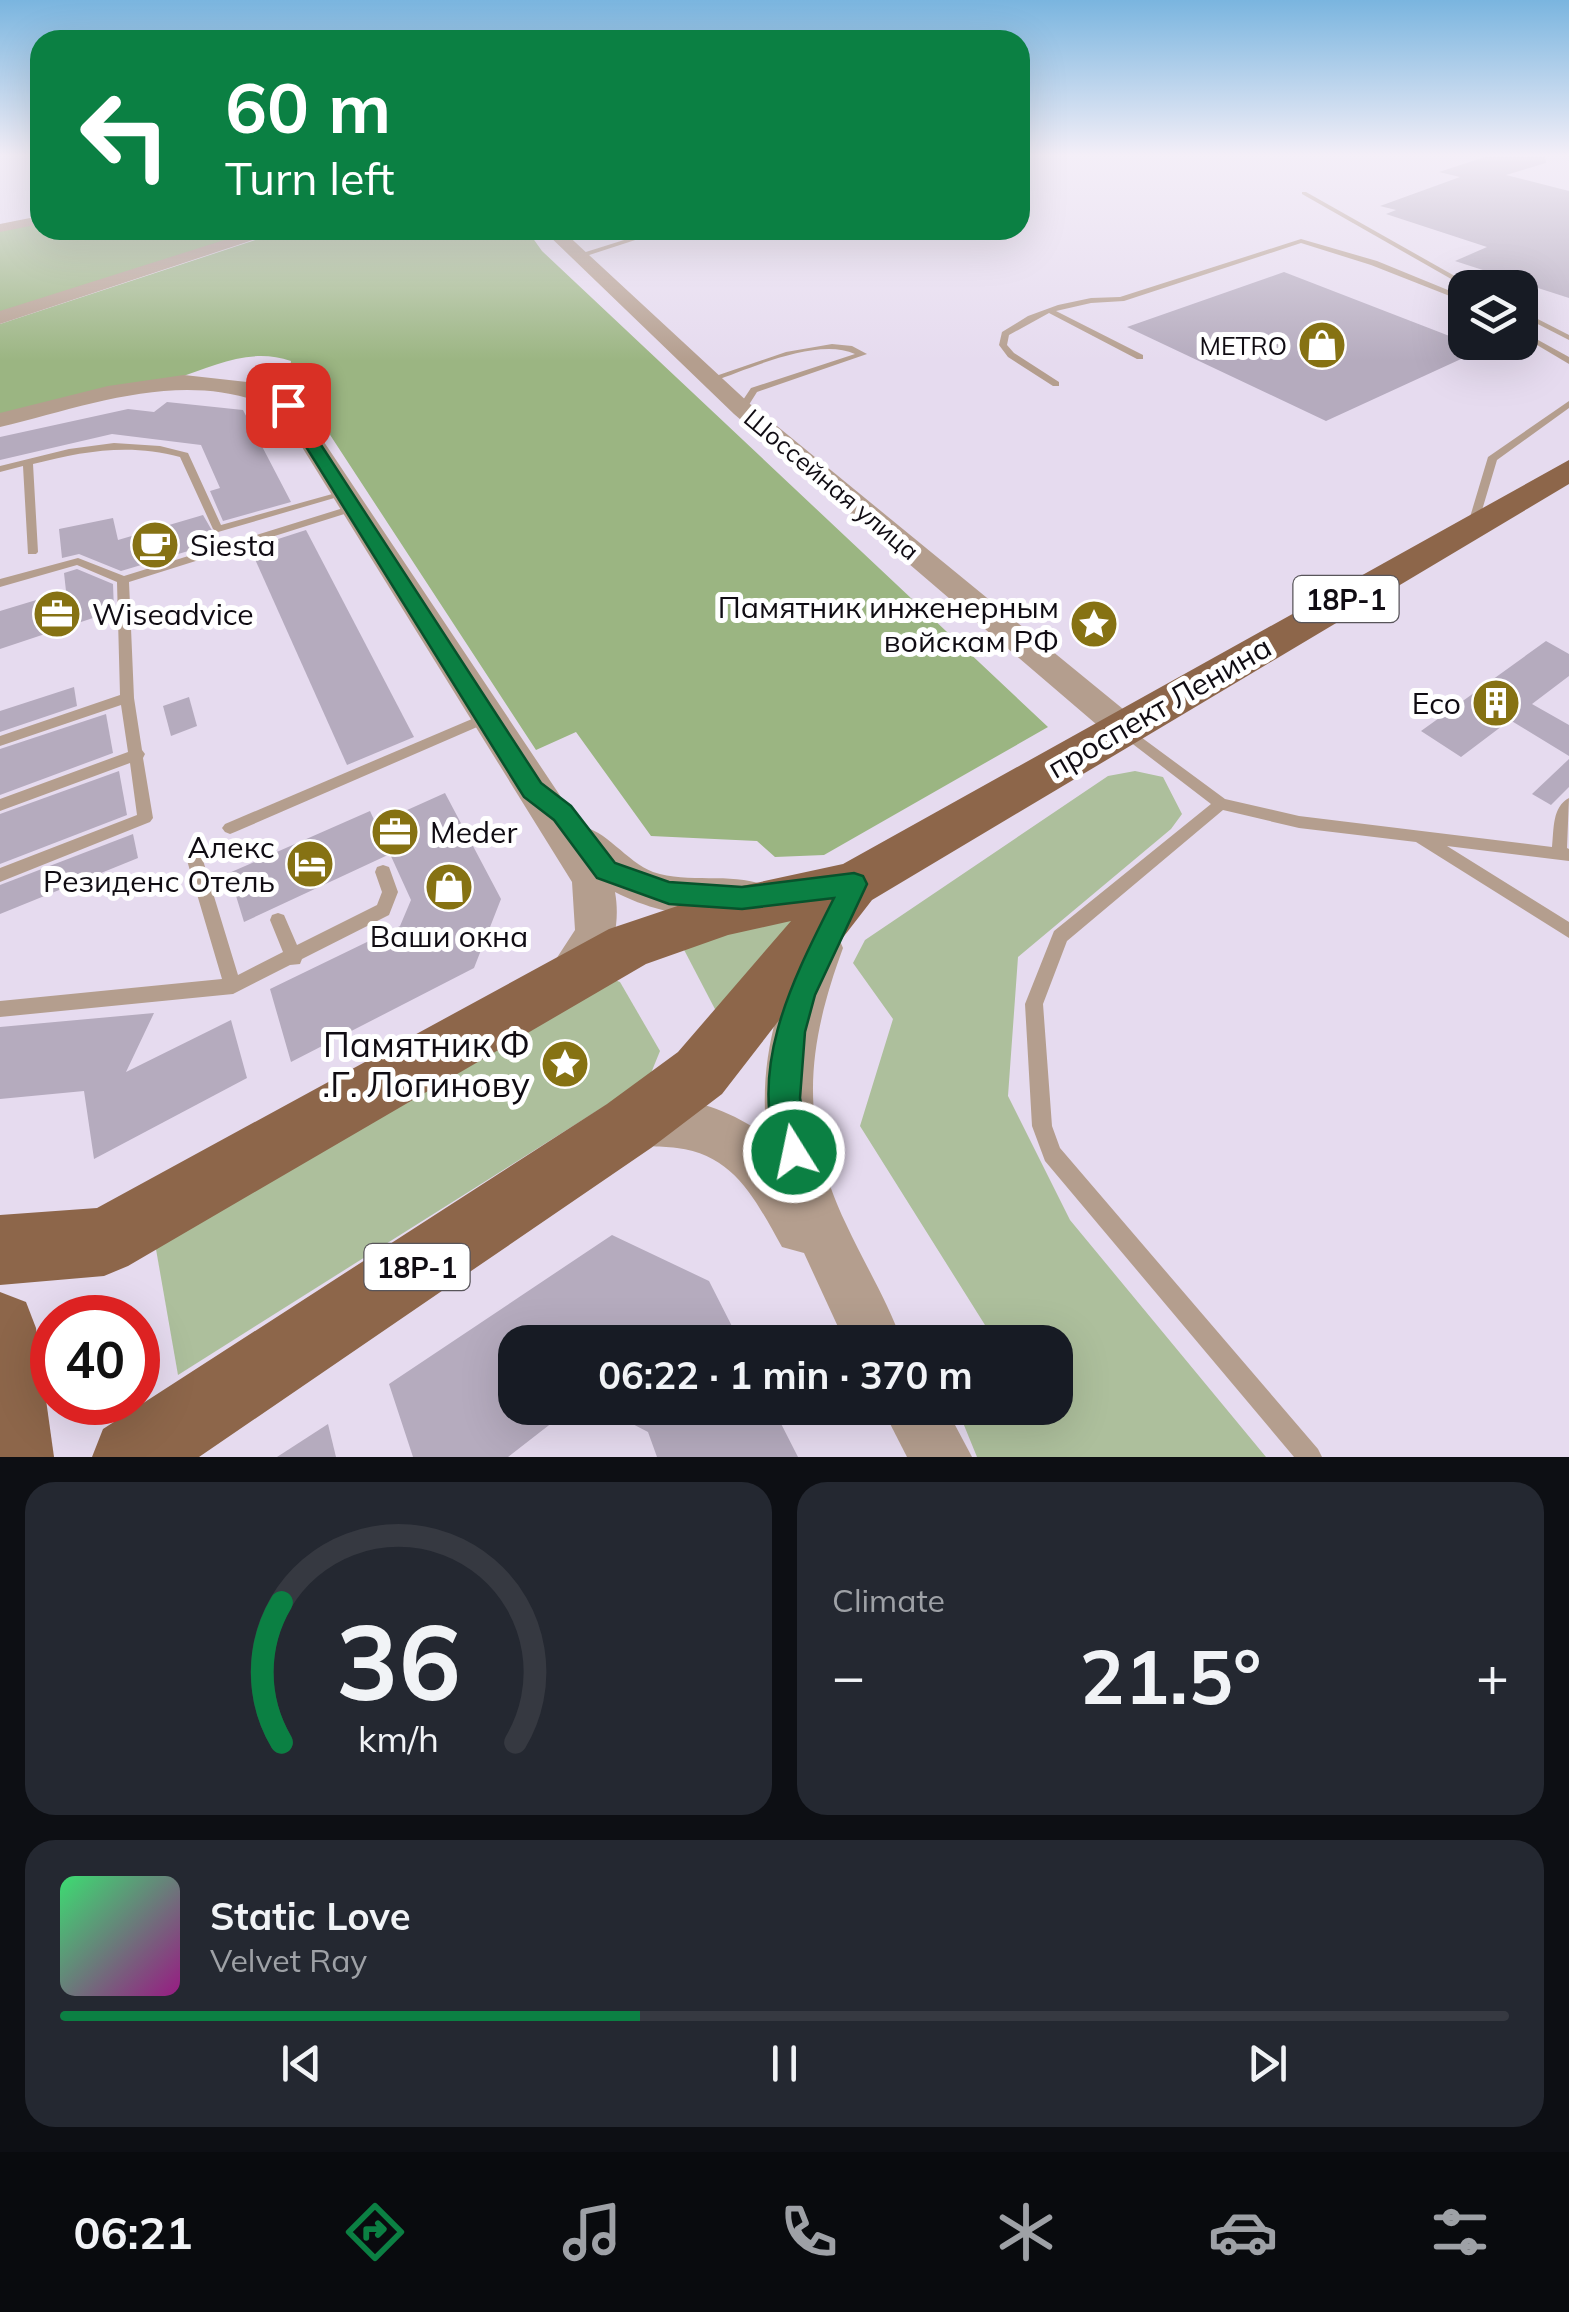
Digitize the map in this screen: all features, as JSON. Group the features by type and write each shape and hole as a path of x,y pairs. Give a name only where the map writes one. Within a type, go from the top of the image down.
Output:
{"main road":[{"name":"проспект Ленина","path":"0,1250 104,1242 628,946 728,912 854,884 1569,470"},
{"name":"проспект Ленина","path":"131,1457 629,1126 700,1072 854,884"},
{"path":"0,1328 14,1457"}],"street":[{"path":"0,318 243,240"},
{"name":"Шоссейная улица","path":"562,240 742,409 1122,727"},
{"path":"0,420 161,384 232,386 270,393 288,405 592,878 598,924 592,949 555,988"},
{"path":"532,790 562,813 606,870 669,893 742,898 854,884"},
{"path":"854,884 800,994 790,1032 784,1098 804,1194 866,1325"},
{"path":"629,1126 688,1122 763,1166 863,1325"},
{"path":"922,1425 941,1457"}],"lane":[{"path":"1361,225 1448,274"},
{"path":"577,256 629,240"},
{"path":"1056,384 1011,355 1002,339 1014,328 1050,311 1099,298 1121,299 1301,241 1374,263 1448,293"},
{"path":"1050,311 1140,357"},
{"path":"1538,322 1569,338"},
{"path":"1538,342 1569,360"},
{"path":"711,379 830,344 854,347 863,354 754,390 742,409"},
{"path":"1472,527 1492,458 1569,404"},
{"path":"0,468 109,442 184,454 218,529 348,501"},
{"path":"28,462 32,552"},
{"path":"0,583 78,561 123,580 348,501"},
{"path":"0,876 145,818 127,698 123,580"},
{"path":"0,741 127,698"},
{"path":"230,828 486,718"},
{"path":"1122,727 1221,804 1299,822 1564,854 1564,810 1569,804"},
{"path":"0,805 138,754"},
{"path":"1221,804 1060,936 1034,1004 1042,1126 1052,1154 1310,1457"},
{"path":"1417,836 1569,931"},
{"path":"194,857 234,986"},
{"path":"0,1009 234,986 294,960 383,910 390,892 383,872"},
{"path":"278,920 294,960"}],"green space":[{"path":"30,225 30,240 233,240 0,314 0,230"},
{"path":"256,240 534,240 1048,727 824,855 775,857 757,841 651,836 576,732 536,750 304,395 272,380 290,368 291,361 247,357 134,390 0,415 0,324"},
{"path":"1135,771 1163,777 1182,814 1171,829 1018,957 1008,1096 1070,1220 1266,1457 977,1457 964,1425 1073,1425 1073,1325 985,1325 860,1126 893,1019 853,963 865,940 1108,776"},
{"path":"824,898 717,1013 681,944"},
{"path":"612,979 620,982 660,1051 649,1078 178,1375 153,1232"}],"building":[{"path":"1420,225 1569,225 1569,298 1538,288 1538,270 1483,270 1455,261 1487,247"},
{"name":"METRO","path":"1284,272 1448,335 1448,360 1459,360 1326,421 1127,327"},
{"path":"167,402 243,410 291,502 223,521 210,491 220,488 201,445 112,434 0,460 0,437 128,409 154,412"},
{"path":"203,515 214,534 193,540 195,549 121,571 79,554 62,558 59,529 113,518 118,540"},
{"path":"306,530 414,737 347,765 250,548"},
{"path":"77,569 113,584 114,611 0,649 0,611 66,591 64,573"},
{"name":"Eco","path":"1546,641 1569,654 1569,676 1532,704 1569,725 1569,756 1510,720 1461,757 1421,731"},
{"path":"74,687 77,706 0,732 0,711"},
{"path":"189,697 197,726 171,736 163,706"},
{"path":"106,714 113,753 0,795 0,749"},
{"path":"1569,759 1569,787 1551,805 1532,794"},
{"path":"119,771 127,815 0,864 0,814"},
{"path":"445,793 501,899 474,968 291,1062 270,989 400,926 411,900 390,854 244,922 229,873 370,811 376,824"},
{"path":"133,834 138,858 0,914 0,885"},
{"path":"154,1013 126,1072 231,1020 247,1078 94,1159 84,1091 0,1099 0,1027"},
{"path":"612,1235 709,1281 731,1325 498,1325 498,1425 549,1425 508,1457 413,1457 389,1384"},
{"path":"328,1424 336,1457 277,1457"},
{"path":"635,1425 782,1425 798,1457 657,1457 648,1432"}],"place":[{"name":"METRO","path":"1322,345"},
{"name":"Siesta","path":"155,545"},
{"name":"Wiseadvice","path":"57,614"},
{"name":"Памятник инженерным войскам РФ","path":"1094,624"},
{"name":"Eco","path":"1496,703"},
{"name":"Meder","path":"395,832"},
{"name":"Алекс Резиденс Отель","path":"310,864"},
{"name":"Ваши окна","path":"449,887"},
{"name":"Памятник Ф .Г. Логинову","path":"565,1064"}],"route":[{"path":"288,405 532,790 555,805 606,870 669,893 698,898 742,898 854,884 800,994 790,1032 784,1098 794,1152"}]}
